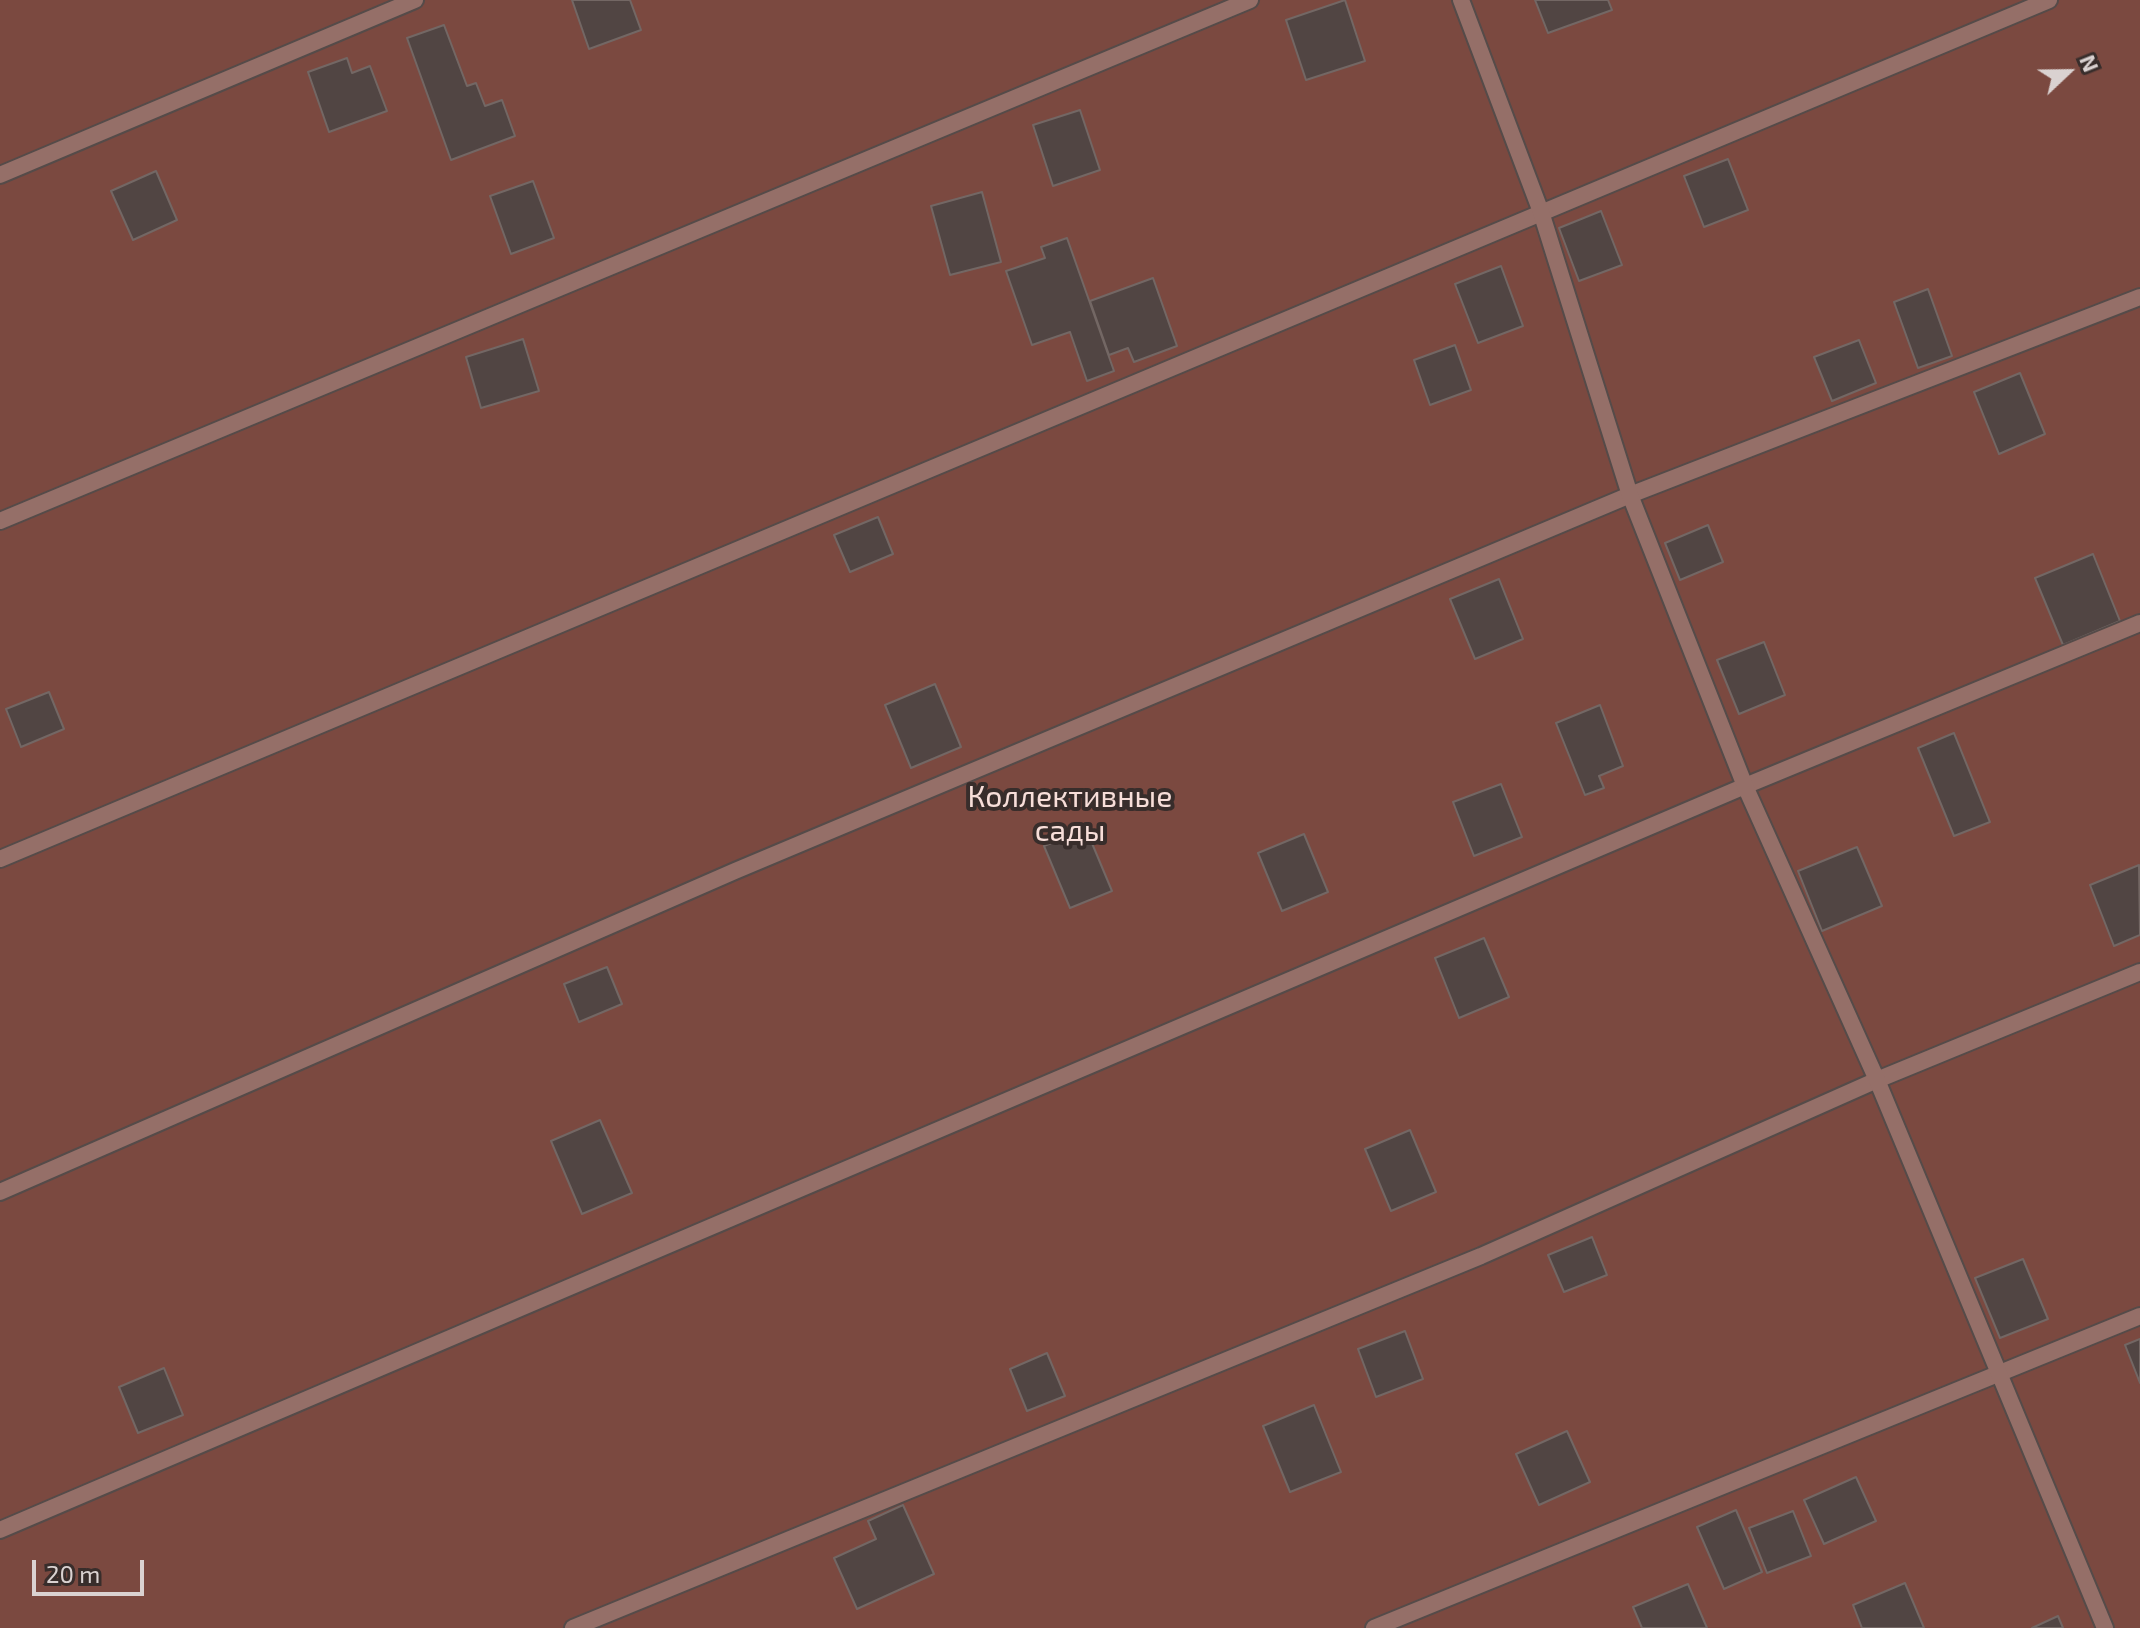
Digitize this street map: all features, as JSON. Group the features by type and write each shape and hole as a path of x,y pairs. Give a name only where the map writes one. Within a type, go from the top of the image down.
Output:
{"street":[{"path":"0,175 415,0"},
{"path":"0,521 1250,0"},
{"path":"1461,0 1541,212 1630,495 1745,786 1877,1080 2105,1628"},
{"path":"0,859 2049,0"},
{"path":"0,1192 720,877 1630,495 2140,297"},
{"path":"0,1530 1745,786 2140,623"},
{"path":"573,1628 1481,1256 1877,1080 2140,972"},
{"path":"1374,1628 2140,1316"}],"green space":[{"name":"Коллективные сады","path":"0,0 2140,0 2140,1628 0,1628"}],"building":[{"path":"572,0 630,0 641,30 589,49"},
{"path":"1345,0 1365,61 1306,80 1286,20"},
{"path":"1535,0 1608,0 1612,10 1548,33"},
{"path":"444,25 467,86 476,83 485,106 502,100 515,136 451,160 407,38"},
{"path":"347,58 352,73 370,66 387,111 329,132 308,72"},
{"path":"1080,110 1100,170 1053,186 1033,125"},
{"path":"1728,159 1748,210 1704,227 1684,176"},
{"path":"156,171 177,220 133,240 111,191"},
{"path":"533,181 554,238 511,254 490,196"},
{"path":"982,192 1001,262 950,275 931,206"},
{"path":"1601,211 1622,265 1579,281 1559,228"},
{"path":"1067,238 1114,371 1087,381 1070,332 1032,345 1006,271 1045,258 1041,247"},
{"path":"1501,266 1523,326 1478,343 1455,284"},
{"path":"1153,278 1177,346 1134,362 1128,348 1109,355 1090,301"},
{"path":"1928,289 1952,356 1918,368 1894,302"},
{"path":"523,339 539,391 481,408 466,357"},
{"path":"1859,340 1876,383 1832,401 1814,357"},
{"path":"1455,345 1471,390 1430,405 1414,360"},
{"path":"2020,373 2045,434 1999,454 1974,392"},
{"path":"878,517 893,554 850,572 834,535"},
{"path":"1708,525 1723,562 1680,580 1665,543"},
{"path":"2093,554 2120,621 2063,645 2035,578"},
{"path":"1499,579 1523,639 1475,659 1450,599"},
{"path":"1764,642 1785,695 1739,714 1717,660"},
{"path":"935,684 961,747 911,768 885,705"},
{"path":"49,692 64,729 21,747 6,709"},
{"path":"1600,705 1623,766 1599,776 1604,788 1585,795 1556,723"},
{"path":"1954,733 1990,822 1954,836 1918,748"},
{"path":"1501,784 1522,837 1474,856 1453,802"},
{"path":"1086,829 1112,891 1070,908 1044,846"},
{"path":"1304,834 1328,892 1282,911 1258,853"},
{"path":"1857,847 1882,906 1822,931 1798,871"},
{"path":"2139,865 2140,935 2114,946 2090,885"},
{"path":"1484,938 1509,997 1459,1018 1435,958"},
{"path":"607,967 622,1004 579,1022 564,984"},
{"path":"600,1120 632,1193 582,1214 551,1141"},
{"path":"1410,1130 1436,1192 1391,1211 1365,1149"},
{"path":"1592,1237 1607,1275 1564,1292 1548,1255"},
{"path":"2023,1259 2048,1319 2000,1338 1975,1278"},
{"path":"1405,1331 1423,1379 1376,1397 1358,1349"},
{"path":"2140,1339 2140,1383 2125,1345"},
{"path":"1047,1353 1065,1396 1027,1411 1010,1369"},
{"path":"164,1368 183,1415 138,1433 119,1387"},
{"path":"1314,1405 1341,1472 1290,1492 1263,1426"},
{"path":"1567,1431 1590,1482 1539,1505 1516,1454"},
{"path":"1856,1477 1876,1521 1824,1544 1804,1500"},
{"path":"903,1505 934,1574 857,1609 834,1558 876,1539 868,1521"},
{"path":"1736,1510 1762,1572 1724,1589 1697,1527"},
{"path":"1793,1511 1811,1556 1767,1573 1749,1528"},
{"path":"1905,1583 1924,1628 1862,1628 1853,1605"},
{"path":"1688,1584 1707,1628 1642,1628 1633,1607"},
{"path":"2058,1616 2063,1628 2032,1628"}]}
